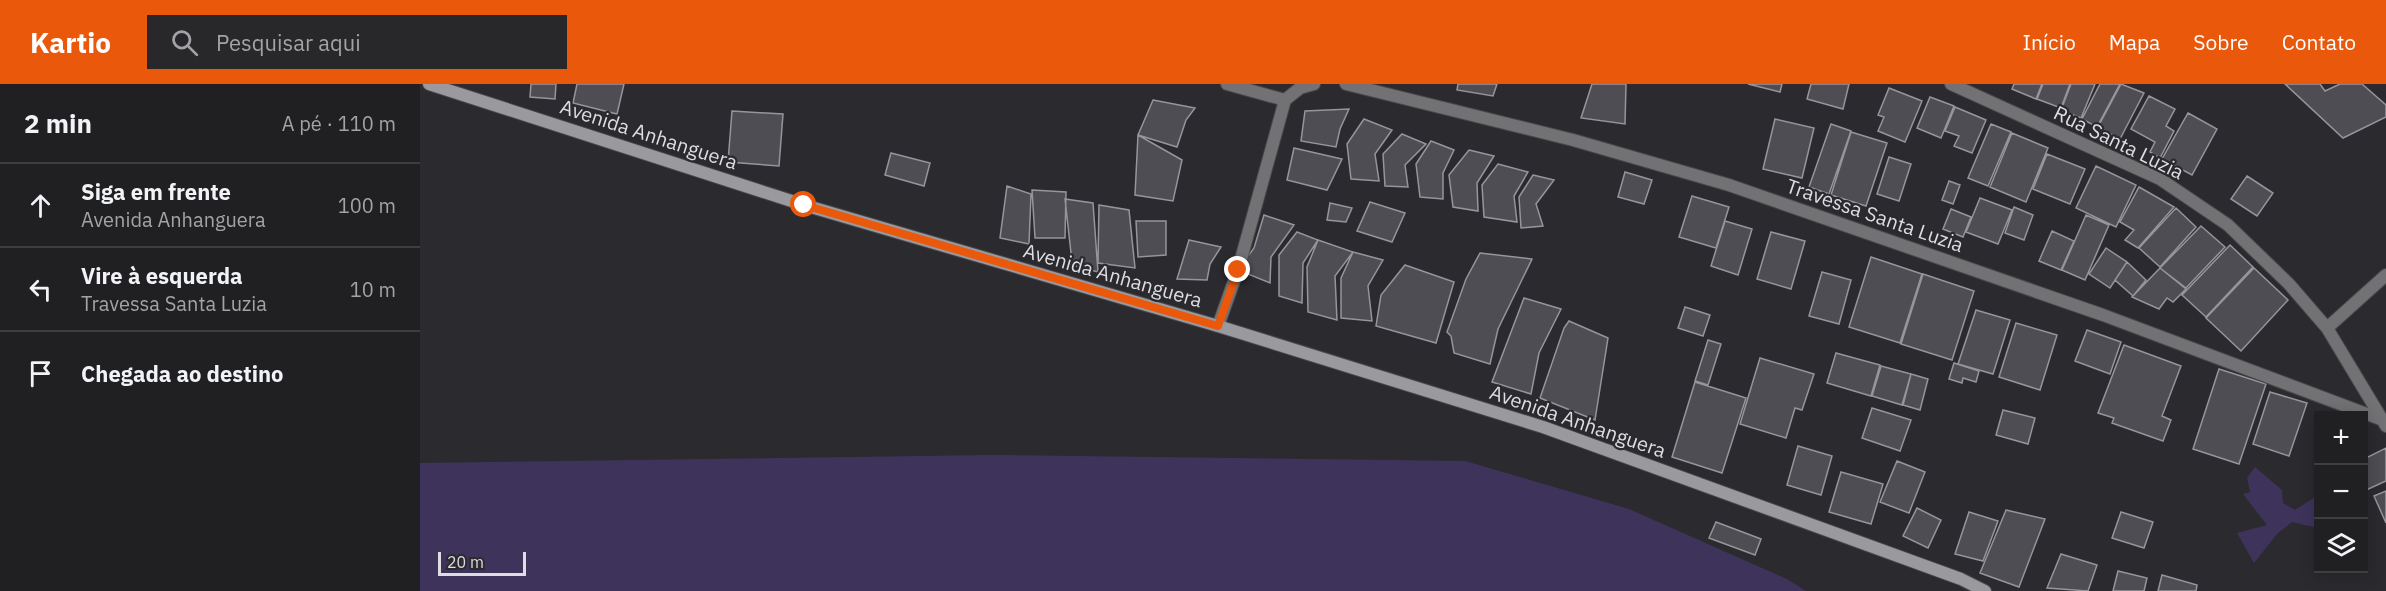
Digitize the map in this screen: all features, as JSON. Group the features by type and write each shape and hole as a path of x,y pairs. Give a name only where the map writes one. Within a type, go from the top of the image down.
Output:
{"street":[{"name":"Avenida Anhanguera","path":"429,84 804,205 1218,326 1543,427 1961,579 1985,591"},
{"path":"1227,84 1285,100"},
{"path":"1218,326 1238,270 1285,100 1300,88 1314,84"},
{"name":"Travessa Santa Luzia","path":"1346,84 1573,140 1729,185 2103,315 2383,422"},
{"name":"Rua Santa Luzia","path":"1952,84 2160,180 2228,225 2289,284 2327,328 2383,422"},
{"path":"2327,328 2386,275"}],"shaded area":[{"path":"992,455 1465,461 1629,509 1787,579 1806,591 420,591 420,463"},
{"path":"2255,467 2282,490 2283,503 2295,510 2314,498 2314,527 2292,522 2277,534 2254,563 2237,533 2267,525 2243,494 2250,492 2247,478"}],"building":[{"path":"531,84 556,84 555,99 530,97"},
{"path":"577,84 624,84 617,114 573,103"},
{"path":"1458,84 1497,84 1493,96 1457,90"},
{"path":"1592,84 1626,84 1625,124 1581,118"},
{"path":"1748,84 1782,84 1780,92"},
{"path":"1811,84 1849,84 1843,109 1807,99"},
{"path":"2014,84 2042,84 2036,99 2012,89"},
{"path":"2043,84 2070,84 2061,108 2037,99"},
{"path":"2071,84 2095,84 2081,118 2061,110"},
{"path":"2100,84 2120,84 2097,127 2082,119"},
{"path":"2121,84 2144,93 2120,139 2098,127"},
{"path":"2285,84 2320,84 2325,91 2340,84 2362,84 2386,105 2386,117 2343,138"},
{"path":"1889,88 1922,101 1905,142 1878,131 1884,117 1878,115"},
{"path":"2149,96 2175,109 2166,126 2174,131 2160,158 2150,152 2155,142 2131,129"},
{"path":"1930,97 1954,106 1941,138 1917,128"},
{"path":"1153,100 1195,108 1186,120 1177,147 1138,135"},
{"path":"1955,107 1986,120 1972,153 1954,146 1959,136 1945,131"},
{"path":"1349,109 1340,129 1336,147 1301,141 1305,111"},
{"path":"732,111 783,114 779,166 728,162"},
{"path":"2188,113 2217,129 2192,175 2162,159"},
{"path":"1364,119 1392,130 1375,154 1379,181 1351,179 1347,144"},
{"path":"1775,119 1814,128 1802,178 1763,169"},
{"path":"1831,124 1851,131 1829,194 1809,187"},
{"path":"1991,124 2011,132 1988,186 1968,178"},
{"path":"1851,132 1887,143 1866,206 1831,195"},
{"path":"2012,133 2048,148 2026,202 1990,187"},
{"path":"1402,134 1426,144 1405,165 1408,187 1385,186 1383,154"},
{"path":"1138,135 1182,160 1173,201 1135,195"},
{"path":"1431,141 1454,150 1443,173 1443,199 1420,197 1416,164"},
{"path":"1294,148 1342,159 1327,190 1287,180"},
{"path":"1469,150 1494,156 1477,183 1478,211 1453,207 1449,175"},
{"path":"891,153 930,163 924,186 885,175"},
{"path":"2047,154 2085,169 2070,204 2033,189"},
{"path":"1889,157 1911,164 1899,201 1877,194"},
{"path":"1498,164 1528,172 1514,196 1517,222 1484,217 1482,185"},
{"path":"2096,166 2136,185 2116,227 2076,208"},
{"path":"1625,172 1652,180 1644,204 1618,197"},
{"path":"1533,175 1554,180 1536,204 1543,226 1521,228 1519,197"},
{"path":"2247,176 2273,193 2257,216 2231,199"},
{"path":"1949,181 1960,185 1953,204 1942,200"},
{"path":"1007,186 1031,194 1029,244 1000,238"},
{"path":"2139,187 2174,207 2138,248 2125,240 2134,230 2120,222"},
{"path":"1032,190 1066,192 1065,238 1035,238"},
{"path":"1692,196 1729,207 1716,248 1679,237"},
{"path":"1980,198 2012,210 1998,244 1966,232"},
{"path":"1065,199 1093,203 1098,272 1068,264 1071,253"},
{"path":"1370,202 1405,213 1392,242 1357,231"},
{"path":"1330,203 1352,208 1346,222 1327,220"},
{"path":"1099,205 1129,210 1135,268 1098,263"},
{"path":"2014,207 2033,215 2024,240 2005,233"},
{"path":"2176,208 2196,227 2160,267 2139,248"},
{"path":"1951,209 1971,217 1963,237 1943,229"},
{"path":"1264,215 1294,225 1271,257 1270,283 1238,270 1254,248"},
{"path":"2086,215 2109,225 2085,280 2062,270"},
{"path":"1136,221 1166,221 1166,255 1138,257"},
{"path":"1725,221 1752,229 1738,275 1711,266"},
{"path":"2201,226 2225,247 2186,288 2160,268"},
{"path":"2052,231 2074,241 2061,270 2039,261"},
{"path":"1297,232 1318,240 1303,263 1302,303 1279,296 1279,255"},
{"path":"1771,232 1805,241 1791,289 1757,279"},
{"path":"1189,240 1221,247 1210,264 1207,280 1177,279"},
{"path":"1318,240 1353,252 1335,276 1337,320 1308,312 1307,267"},
{"path":"2230,245 2253,267 2206,317 2182,295"},
{"path":"2106,248 2127,262 2110,288 2089,274"},
{"path":"1353,252 1383,260 1368,286 1372,321 1341,318 1341,278"},
{"path":"1480,253 1532,259 1498,329 1490,364 1454,353 1451,336 1447,332 1466,279"},
{"path":"1871,257 1922,274 1900,343 1849,327"},
{"path":"2127,262 2146,280 2133,296 2115,280"},
{"path":"1405,265 1454,282 1436,343 1376,326 1381,295"},
{"path":"2160,268 2186,289 2173,302 2167,298 2159,309 2132,297"},
{"path":"2254,268 2288,300 2241,351 2206,318"},
{"path":"1822,272 1851,280 1839,324 1809,316"},
{"path":"1923,274 1974,291 1952,360 1901,344"},
{"path":"1524,298 1561,309 1539,353 1531,394 1492,382"},
{"path":"1685,307 1710,315 1703,336 1678,328"},
{"path":"1976,310 2010,320 1993,374 1958,364"},
{"path":"1569,321 1608,338 1595,420 1540,398 1564,328"},
{"path":"2016,323 2057,335 2040,390 1999,377"},
{"path":"2087,330 2121,342 2110,374 2075,361"},
{"path":"1708,340 1721,344 1708,385 1695,381"},
{"path":"2124,345 2181,366 2162,416 2171,420 2163,441 2112,423 2114,418 2098,413"},
{"path":"1836,353 1880,365 1871,396 1827,383"},
{"path":"1760,358 1814,374 1802,410 1795,408 1786,438 1740,424"},
{"path":"1954,363 1979,371 1976,382 1963,378 1962,383 1949,379"},
{"path":"1881,366 1911,374 1902,405 1872,396"},
{"path":"2219,369 2266,384 2239,464 2193,449"},
{"path":"1911,374 1928,379 1920,410 1903,405"},
{"path":"1695,382 1746,398 1722,473 1672,457"},
{"path":"2270,392 2307,403 2289,456 2253,444"},
{"path":"1872,408 1911,420 1900,451 1862,438"},
{"path":"2003,410 2035,418 2028,444 1996,435"},
{"path":"1798,446 1832,456 1821,495 1787,485"},
{"path":"2386,448 2386,481 2368,489 2368,465 2368,457"},
{"path":"1897,461 1925,472 1909,513 1880,502"},
{"path":"1841,472 1883,484 1871,524 1829,512"},
{"path":"2386,491 2386,523 2374,496"},
{"path":"1917,508 1941,520 1928,548 1903,536"},
{"path":"2006,510 2045,519 2019,587 1980,573"},
{"path":"1969,512 1998,521 1983,561 1955,554"},
{"path":"2121,512 2153,522 2144,548 2112,538"},
{"path":"1716,522 1761,539 1755,555 1709,538"},
{"path":"2061,554 2097,565 2088,591 2047,588"},
{"path":"2118,571 2147,578 2144,591 2113,591"},
{"path":"2162,575 2197,585 2196,591 2158,591"}],"route":[{"path":"804,205 1218,326 1238,270"}]}
